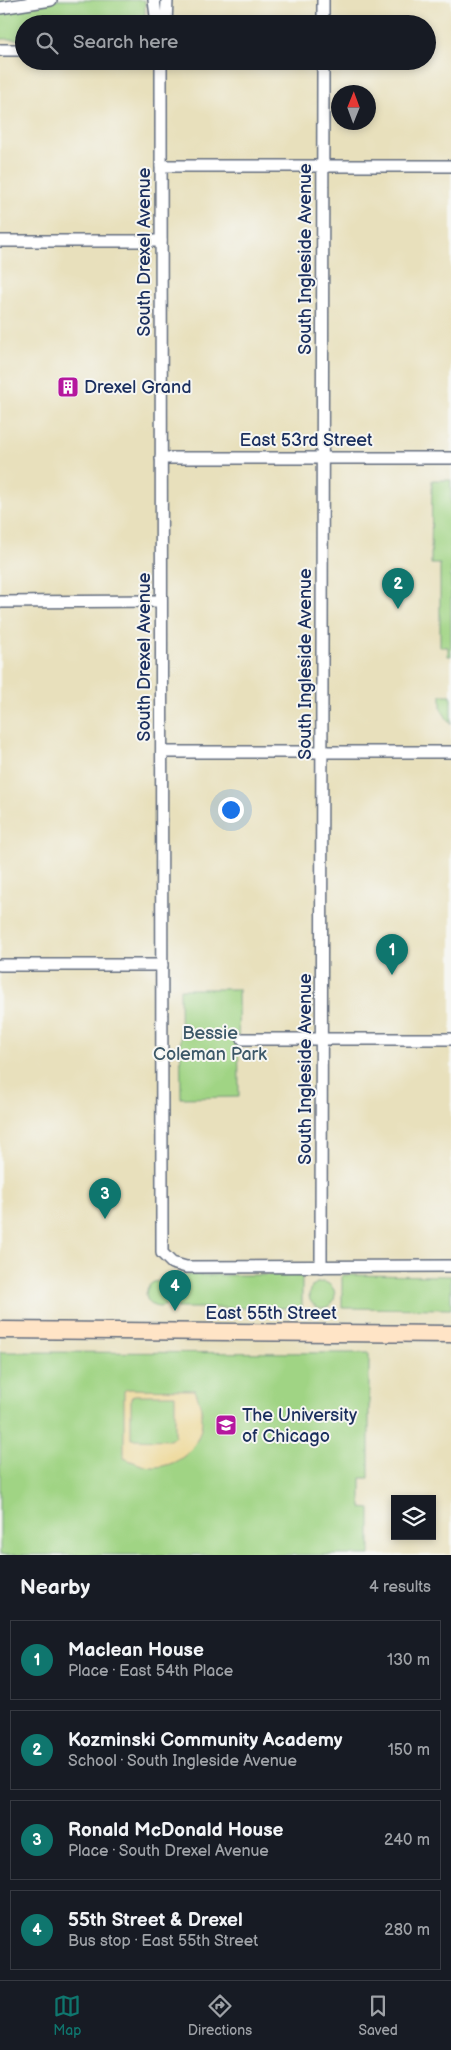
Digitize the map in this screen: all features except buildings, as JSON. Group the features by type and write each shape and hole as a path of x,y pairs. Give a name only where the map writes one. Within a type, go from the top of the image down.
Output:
{"street":[{"path":"0,8 51,0"},
{"path":"154,0 156,15"},
{"path":"167,15 168,0"},
{"path":"323,0 323,15"},
{"path":"0,50 15,50"},
{"name":"South Drexel Avenue","path":"161,70 162,1253 172,1263 186,1267 321,1267"},
{"name":"South Ingleside Avenue","path":"321,1267 323,70"},
{"path":"161,166 451,166"},
{"path":"0,241 161,241"},
{"name":"East 53rd Street","path":"161,458 451,458"},
{"path":"0,602 162,602"},
{"path":"162,752 451,752"},
{"path":"0,965 162,965"},
{"path":"243,1039 451,1039"},
{"path":"321,1267 451,1266"},
{"name":"East 55th Street","path":"0,1330 451,1334"}],"green space":[{"path":"0,0 145,0 145,15 15,15 15,39 0,39"},
{"path":"432,480 451,480 451,656 448,656 448,647 440,647 440,564 431,564"},
{"path":"441,695 451,695 451,725 441,709"},
{"name":"Bessie Coleman Park","path":"180,989 238,989 239,1097 181,1098"},
{"path":"177,1275 302,1275 302,1308 177,1308"},
{"path":"342,1275 451,1276 451,1309 342,1308"},
{"path":"159,1281 169,1284 172,1294 169,1304 159,1307 149,1304 146,1294 149,1284"},
{"path":"322,1282 331,1286 335,1295 331,1304 322,1308 313,1304 309,1295 313,1286"},
{"name":"The University of Chicago","path":"0,1352 369,1353 369,1478 361,1478 361,1508 370,1509 370,1555 0,1555"}],"sand":[{"path":"127,1389 195,1390 202,1416 199,1436 189,1452 173,1463 154,1467 124,1458 124,1391","holes":["134,1395 175,1395 175,1436 170,1440 131,1439 131,1398"]}],"place":[{"name":"Drexel Grand","path":"68,387"},
{"name":"Kozminski Community Academy","path":"398,609"},
{"name":"Maclean House","path":"392,975"},
{"name":"Ronald McDonald House","path":"105,1219"},
{"name":"55th Street & Drexel","path":"175,1311"},
{"name":"The University of Chicago","path":"226,1425"}]}
